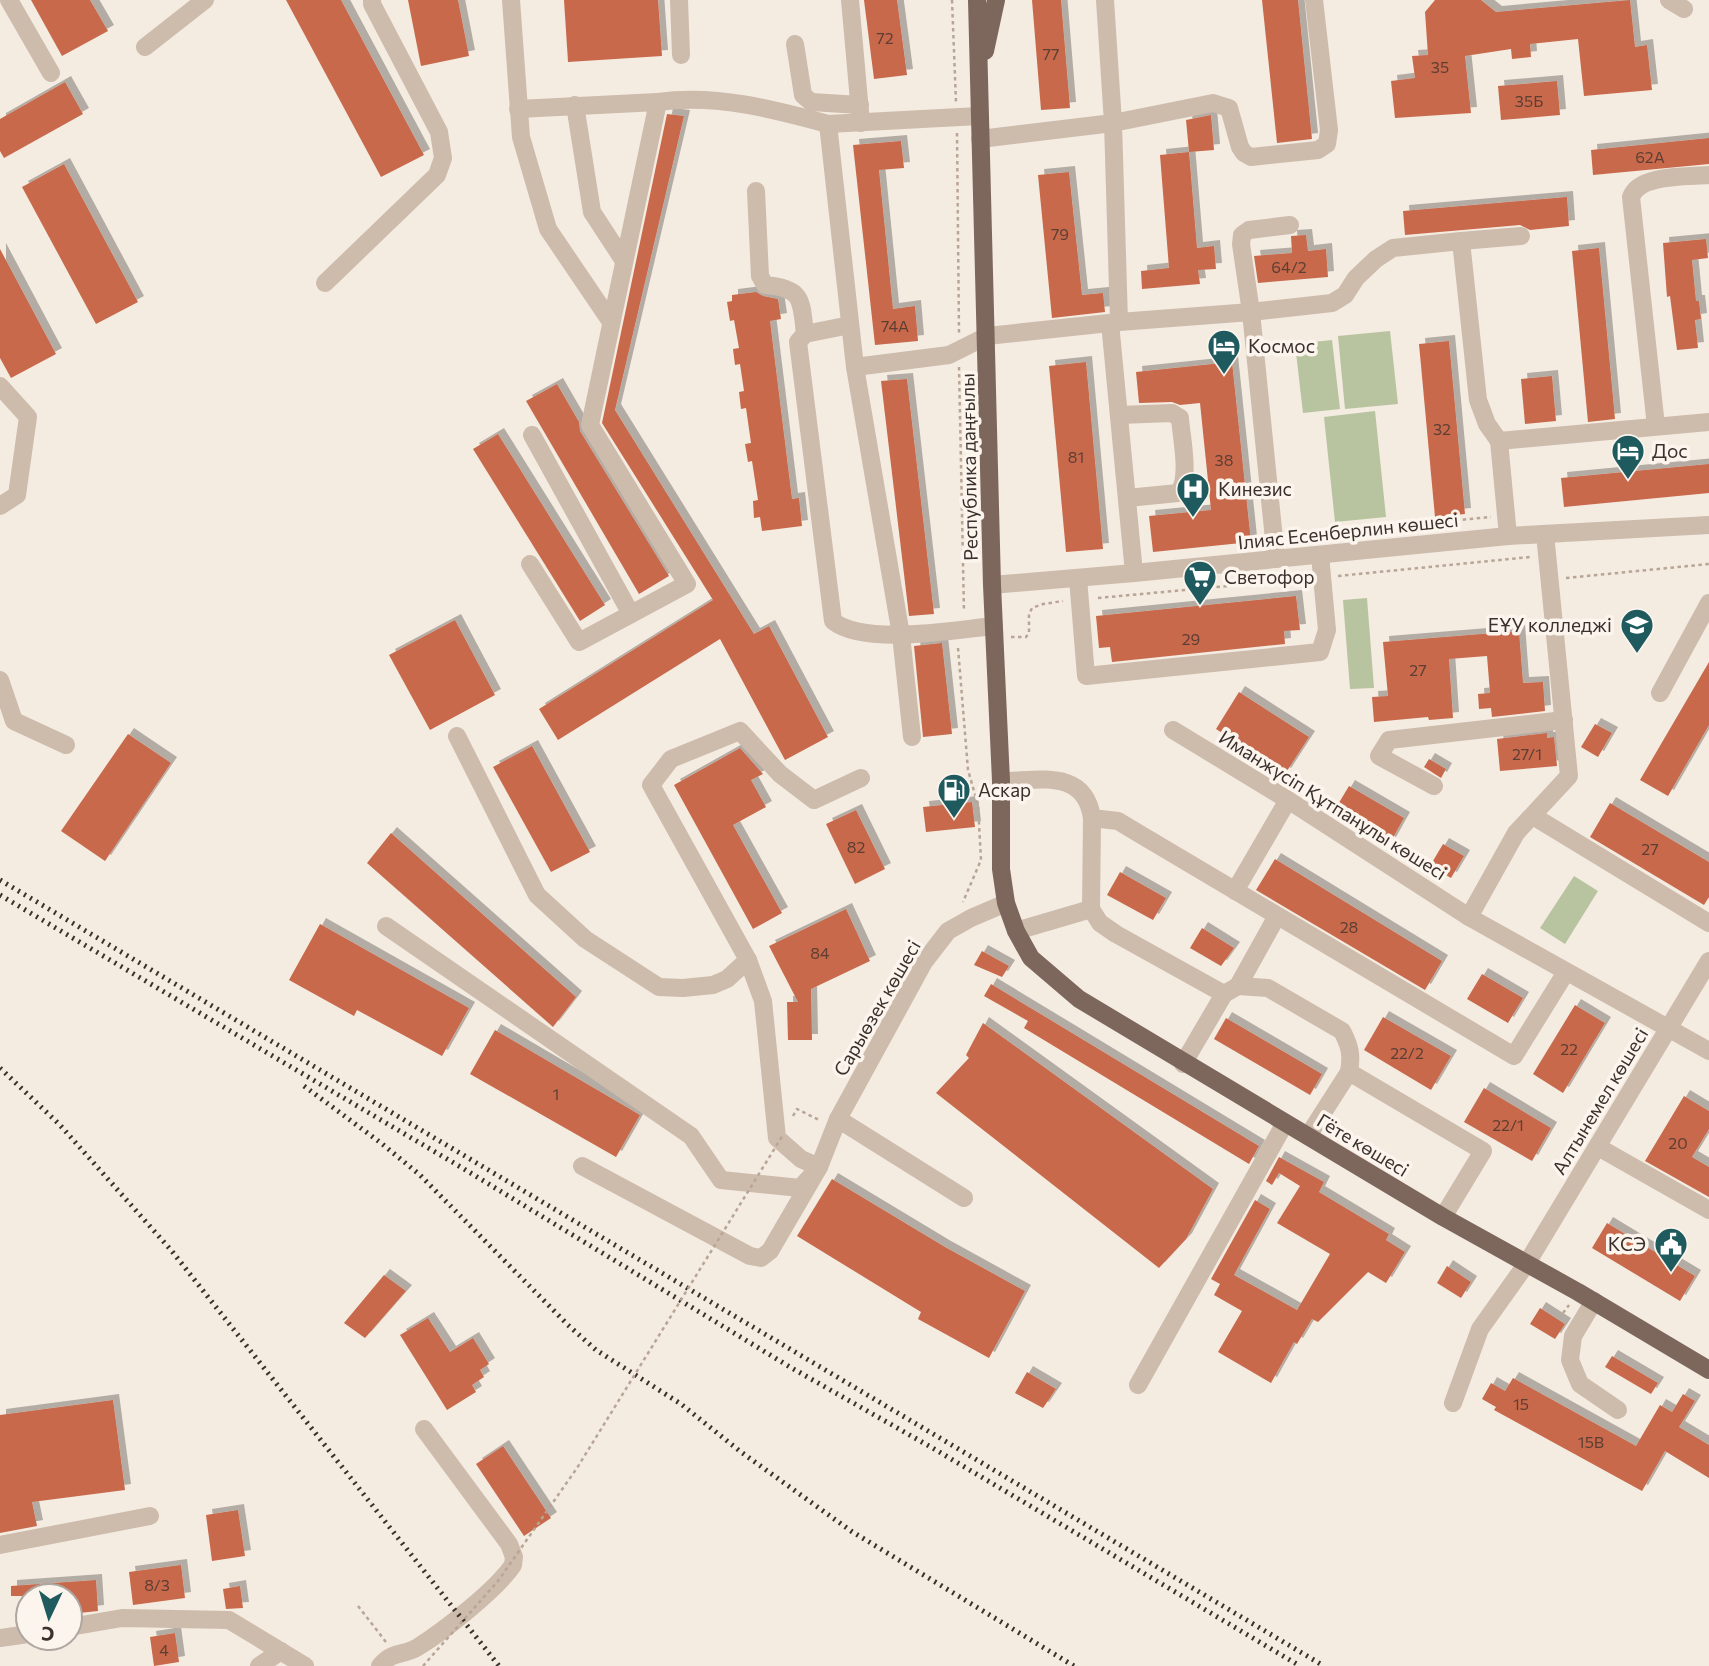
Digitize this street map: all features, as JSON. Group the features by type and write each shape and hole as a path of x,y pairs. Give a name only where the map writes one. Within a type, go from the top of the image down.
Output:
{"main road":[{"name":"Республика даңғылы","path":"977,0 992,585 1001,780 1001,869 1006,903 1016,931"},
{"path":"979,79 996,0"},
{"name":"Гёте көшесі","path":"1016,931 1031,958 1079,999 1183,1064 1709,1370"}],"street":[{"path":"9,0 51,73"},
{"path":"145,47 205,0"},
{"path":"325,283 437,174 443,158 439,132 372,0"},
{"path":"511,0 521,137 548,229 611,322"},
{"path":"679,0 681,55"},
{"path":"850,0 860,114"},
{"path":"1105,0 1113,122 1115,323 1119,415 1134,573"},
{"path":"980,139 1113,122 1213,103 1228,108 1240,148 1251,157 1318,150 1327,144 1329,130 1314,0"},
{"path":"795,44 803,94 811,102 860,114 979,116"},
{"path":"518,109 658,102 685,98 764,107 828,124 860,114"},
{"path":"530,564 579,642 687,584 590,425 658,102"},
{"path":"575,105 592,212 624,261"},
{"path":"828,124 855,367 901,635 912,737"},
{"path":"1656,426 1631,197 1634,189 1644,182 1709,175"},
{"path":"756,191 760,276 765,285 780,286 794,292 801,300 805,334"},
{"path":"1276,559 1251,312 1241,244 1242,235 1249,230 1290,225"},
{"path":"855,367 949,355 987,336 1332,303 1345,295 1356,278 1376,259 1393,248 1521,236"},
{"path":"1461,242 1478,400 1487,424 1499,441 1508,536"},
{"path":"850,326 805,334 798,342 833,621 844,630 901,635 994,626"},
{"path":"0,386 28,417 17,495 0,506"},
{"path":"1119,415 1172,413 1180,418 1185,478 1182,489 1178,493 1127,498"},
{"path":"1499,441 1709,422"},
{"path":"531,435 631,614"},
{"name":"Ілияс Есенберлин көшесі","path":"992,585 1508,536 1709,525"},
{"path":"1469,917 1516,833 1569,776 1545,534"},
{"path":"1078,578 1086,676 1320,652 1327,630 1320,555"},
{"path":"1660,693 1709,603"},
{"path":"0,680 14,721 66,744"},
{"path":"1434,786 1378,756 1390,740 1564,720"},
{"path":"386,926 691,1136 721,1180 800,1188 819,1167 801,1159 777,1138 763,1001 748,960 651,785 671,759 740,730 780,774 814,800 861,778"},
{"name":"Иманжүсіп Құтпанұлы көшесі","path":"1173,730 1288,800 1469,917 1669,1028"},
{"path":"457,736 537,895 585,939 659,987 713,985 727,979 748,960"},
{"path":"1001,780 1068,781 1082,789 1090,805 1092,818 1091,909 1100,923 1116,934 1231,990 1268,988 1342,1031 1349,1043 1349,1072 1308,1136"},
{"path":"1235,891 1288,800"},
{"path":"1533,816 1709,923"},
{"path":"1092,818 1118,821 1514,1056 1566,972"},
{"name":"Сарыөзек көшесі","path":"582,1166 750,1256 761,1258 770,1251 819,1167 830,1120 924,962 948,931 1006,903"},
{"path":"1016,931 1091,909"},
{"path":"1183,1064 1278,916"},
{"name":"Алтынемел көшесі","path":"1453,1403 1480,1329 1527,1264 1709,961"},
{"path":"1669,1028 1709,1051"},
{"path":"1349,1072 1483,1151 1443,1217"},
{"path":"830,1120 964,1198"},
{"path":"1138,1385 1285,1123"},
{"path":"1598,1147 1709,1210"},
{"path":"1594,1301 1573,1336 1570,1360 1580,1384 1618,1410"},
{"path":"380,1666 394,1653 415,1649 475,1604 513,1564 514,1557 509,1544 424,1429"},
{"path":"0,1545 150,1516"},
{"path":"84,1625 122,1618 229,1620 305,1666"},
{"path":"259,1666 281,1651"}],"path":[{"path":"952,0 957,117 964,629"},
{"path":"1274,536 1406,525"},
{"path":"1550,580 1709,564"},
{"path":"792,1118 797,1110 830,1120"},
{"path":"423,1666 498,1581 577,1468 788,1126"},
{"path":"358,1606 394,1653"}],"green space":[{"path":"1390,331 1398,404 1345,409 1338,336"},
{"path":"1332,340 1340,409 1303,413 1295,344"},
{"path":"1375,411 1386,517 1335,522 1324,417"},
{"path":"1367,598 1374,688 1350,689 1343,600"},
{"path":"1574,876 1598,891 1565,944 1540,928"}],"building":[{"path":"31,0 90,0 108,31 62,56"},
{"path":"286,0 341,0 424,155 381,177"},
{"path":"408,0 458,0 469,56 421,66"},
{"path":"564,0 658,0 662,56 568,62"},
{"path":"864,0 897,0 907,75 874,79"},
{"path":"1032,0 1061,0 1070,108 1041,110"},
{"path":"1262,0 1298,0 1312,139 1277,143"},
{"path":"1435,0 1481,0 1496,12 1630,0 1635,47 1647,45 1652,90 1584,96 1578,39 1530,44 1531,57 1512,59 1511,49 1465,56 1471,113 1395,118 1391,81 1415,78 1412,56 1428,55 1425,12"},
{"path":"1557,81 1560,115 1501,120 1498,86"},
{"path":"65,82 83,114 4,158 0,151 0,119"},
{"path":"667,114 684,116 615,410 754,634 769,626 828,737 785,760 720,639 558,740 539,709 713,600 602,423"},
{"path":"1211,115 1214,150 1189,152 1186,120"},
{"path":"1709,138 1709,164 1593,175 1591,150"},
{"path":"901,141 904,168 879,170 893,309 915,306 918,341 875,345 853,145"},
{"path":"1189,152 1197,248 1214,246 1216,269 1198,270 1200,284 1142,289 1141,271 1169,268 1160,155"},
{"path":"64,164 138,302 96,324 22,187"},
{"path":"1069,172 1082,295 1103,293 1105,312 1052,318 1038,175"},
{"path":"1567,197 1569,226 1530,230 1520,225 1405,235 1403,211"},
{"path":"1306,235 1308,251 1326,249 1328,277 1258,283 1254,256 1292,253 1291,236"},
{"path":"1706,239 1708,258 1692,260 1696,301 1699,301 1701,319 1695,320 1698,348 1677,350 1670,296 1667,297 1663,243"},
{"path":"1599,248 1615,419 1588,422 1572,251"},
{"path":"0,249 56,354 11,378 0,358"},
{"path":"756,292 778,299 781,319 770,321 792,499 799,498 802,526 762,531 760,517 754,518 753,501 758,500 752,461 748,462 745,444 751,443 746,408 741,409 739,392 744,391 740,364 735,365 733,349 739,348 734,320 730,321 727,302 732,301 732,295"},
{"path":"1449,341 1465,514 1435,517 1419,344"},
{"path":"1086,362 1103,549 1066,552 1049,366"},
{"path":"1232,362 1251,542 1153,552 1149,516 1211,510 1200,403 1139,403 1136,372"},
{"path":"1552,376 1556,421 1525,424 1521,379"},
{"path":"907,379 934,614 909,616 881,381"},
{"path":"557,384 579,422 580,431 669,576 639,594 526,401"},
{"path":"498,434 605,605 580,621 473,449"},
{"path":"1709,464 1709,493 1564,507 1561,478"},
{"path":"1296,596 1300,630 1284,631 1285,644 1112,662 1110,647 1099,648 1096,616"},
{"path":"455,620 495,695 430,730 389,655"},
{"path":"1519,631 1523,683 1543,682 1545,711 1492,717 1491,708 1479,709 1478,694 1490,693 1487,656 1449,659 1453,718 1429,720 1428,717 1374,722 1372,697 1388,696 1383,642"},
{"path":"942,643 952,734 923,737 914,646"},
{"path":"1709,662 1709,725 1668,796 1640,780"},
{"path":"1239,692 1309,737 1285,774 1216,729"},
{"path":"1595,724 1612,733 1598,757 1581,747"},
{"path":"1547,733 1547,738 1554,737 1557,766 1500,771 1497,739"},
{"path":"128,734 171,763 105,861 61,831"},
{"path":"532,746 590,852 551,872 493,767"},
{"path":"740,748 763,774 751,780 766,807 733,825 782,913 753,929 674,785"},
{"path":"1429,759 1446,769 1441,778 1424,767"},
{"path":"1349,786 1404,818 1390,843 1334,811"},
{"path":"972,802 975,827 926,832 923,807"},
{"path":"1610,803 1709,862 1709,897 1704,905 1590,837"},
{"path":"856,810 885,869 855,884 826,824"},
{"path":"391,833 576,997 553,1027 367,863"},
{"path":"1443,844 1464,856 1451,878 1430,866"},
{"path":"1275,859 1442,961 1425,990 1256,890"},
{"path":"1120,872 1166,898 1153,920 1107,895"},
{"path":"846,909 870,961 811,989 812,1040 788,1040 787,1002 798,1002 769,946"},
{"path":"320,924 469,1008 442,1056 357,1010 354,1016 289,980"},
{"path":"1202,928 1234,948 1221,966 1190,948"},
{"path":"982,951 1009,966 1002,977 974,965"},
{"path":"1482,974 1523,998 1508,1023 1467,999"},
{"path":"991,984 1259,1146 1249,1164 1024,1028 1028,1021 984,996"},
{"path":"1575,1005 1605,1023 1563,1093 1533,1074"},
{"path":"1383,1017 1451,1056 1431,1090 1364,1050"},
{"path":"1226,1018 1322,1074 1310,1095 1214,1039"},
{"path":"983,1023 1213,1189 1186,1239 1159,1268 936,1093 969,1058 966,1055"},
{"path":"495,1030 640,1115 616,1157 470,1074"},
{"path":"1484,1088 1551,1128 1532,1161 1464,1122"},
{"path":"1684,1096 1709,1111 1709,1129 1692,1157 1709,1167 1709,1197 1645,1161"},
{"path":"1279,1157 1324,1182 1319,1192 1389,1234 1386,1240 1405,1252 1386,1283 1368,1272 1318,1322 1312,1319 1297,1344 1294,1342 1271,1383 1218,1352 1242,1311 1214,1295 1220,1284 1211,1279 1255,1200 1270,1209 1234,1275 1297,1310 1330,1254 1277,1223 1300,1186 1279,1173 1272,1185 1266,1181"},
{"path":"832,1179 1025,1291 989,1358 918,1319 921,1312 797,1236"},
{"path":"1607,1223 1695,1276 1680,1301 1592,1248"},
{"path":"1447,1266 1471,1282 1461,1298 1437,1283"},
{"path":"384,1275 406,1291 365,1338 344,1323"},
{"path":"1540,1308 1565,1324 1555,1339 1530,1324"},
{"path":"428,1318 450,1352 473,1338 489,1364 480,1370 484,1377 472,1385 476,1392 447,1410 400,1335"},
{"path":"1612,1356 1658,1383 1651,1394 1605,1367"},
{"path":"1027,1372 1056,1389 1043,1408 1015,1393"},
{"path":"1513,1378 1636,1446 1660,1405 1672,1412 1683,1394 1695,1401 1679,1427 1709,1445 1709,1478 1665,1451 1642,1491 1494,1410 1496,1407 1482,1399 1491,1383 1505,1391"},
{"path":"113,1400 125,1490 32,1502 37,1526 0,1533 0,1415"},
{"path":"503,1446 551,1518 524,1536 476,1464"},
{"path":"238,1510 245,1556 212,1561 206,1515"},
{"path":"181,1565 185,1598 133,1605 129,1572"},
{"path":"96,1580 98,1611 84,1612 84,1582 68,1582"},
{"path":"240,1586 243,1608 226,1609 223,1589"},
{"path":"175,1633 179,1662 154,1666 150,1637"}],"railway":[{"path":"0,880 1324,1666"},
{"path":"0,895 464,1169 790,1367 936,1450 1300,1666"},
{"path":"0,1068 59,1124 171,1250 499,1666"},
{"path":"304,1086 420,1175 596,1350 681,1404 741,1452 851,1531 1074,1666"}],"place":[{"name":"Космос","path":"1224,376"},
{"name":"Дос","path":"1628,481"},
{"name":"Кинезис","path":"1193,519"},
{"name":"Светофор","path":"1200,607"},
{"name":"ЕҰУ колледжі","path":"1637,655"},
{"name":"Аскар","path":"954,820"},
{"name":"КСЭ","path":"1671,1274"}]}
